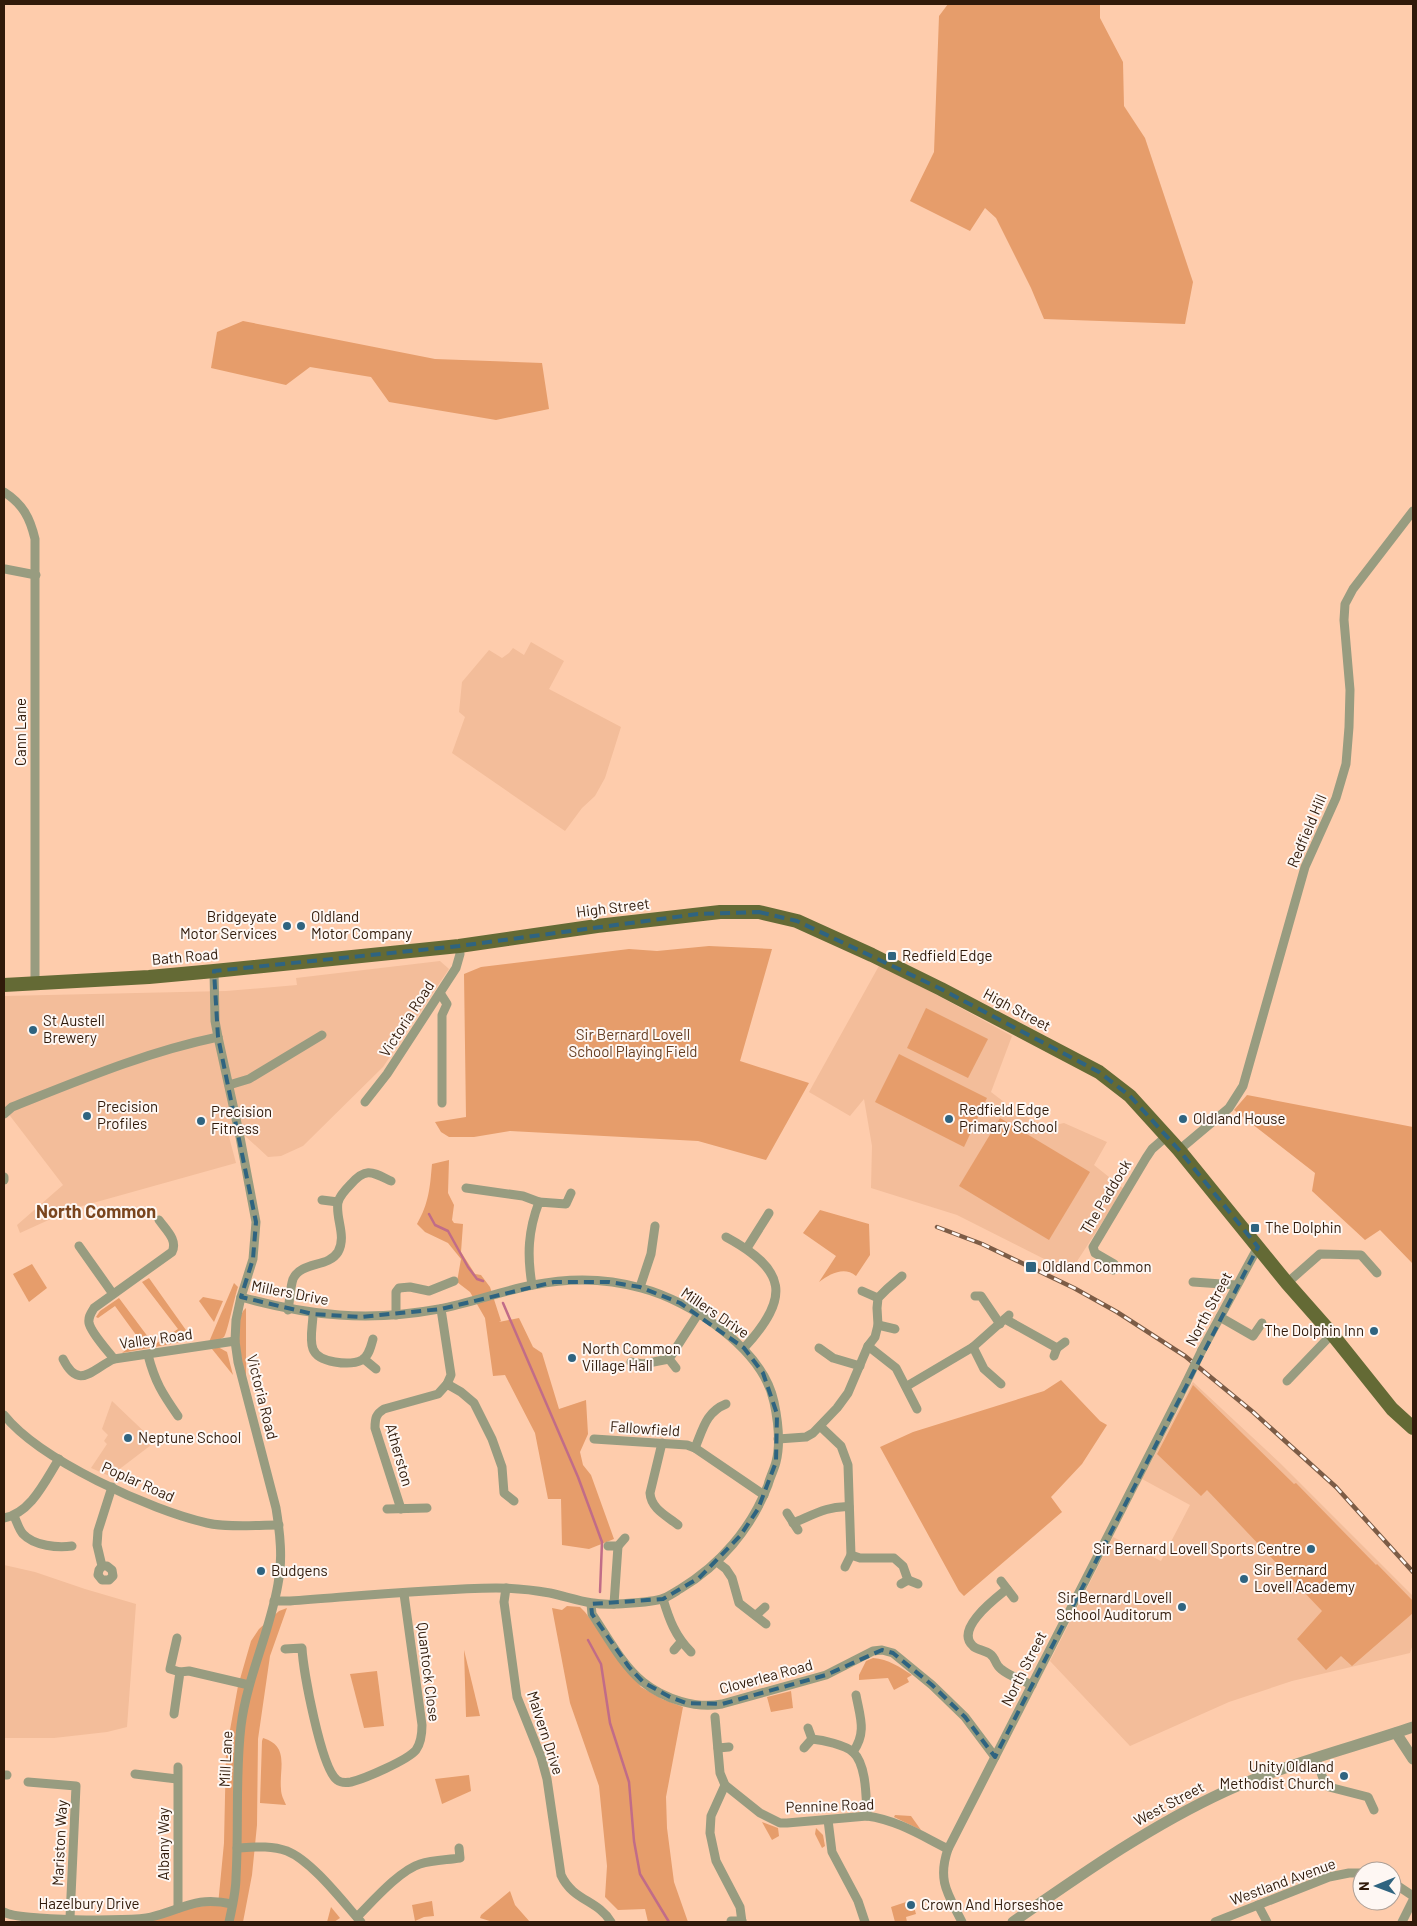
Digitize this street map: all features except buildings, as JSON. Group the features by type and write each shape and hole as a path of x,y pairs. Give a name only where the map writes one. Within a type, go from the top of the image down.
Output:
{"main road":[{"name":"High Street","path":"459,946 597,926 713,913 758,912 797,921 872,955 1099,1072 1130,1096 1179,1150 1392,1409 1413,1428"},
{"name":"Bath Road","path":"4,985 149,977 459,946"}],"street":[{"name":"Cann Lane","path":"4,492 24,509 32,523 35,539 35,983"},
{"name":"Redfield Hill","path":"1179,1150 1228,1108 1243,1086 1305,867 1336,798 1346,764 1350,690 1344,620 1345,604 1353,589 1413,511"},
{"path":"5,569 36,575"},
{"name":"Victoria Road","path":"365,1102 387,1074 456,968 460,954 459,946"},
{"name":"Victoria Road","path":"214,971 215,1021 256,1222 254,1248 236,1320 236,1341 243,1387 266,1468 279,1525 280,1558 274,1601"},
{"path":"440,993 447,1004 442,1015 442,1103"},
{"path":"229,1085 249,1079 322,1035"},
{"path":"4,1114 12,1107 114,1067 185,1044 218,1037"},
{"path":"431,1088 442,1088"},
{"name":"The Paddock","path":"1113,1270 1114,1264 1095,1254 1093,1247 1146,1158 1166,1136"},
{"path":"288,1310 293,1279 298,1273 326,1261 338,1251 341,1242 341,1231 338,1202 341,1196 364,1172 373,1173 391,1181"},
{"path":"466,1188 480,1185 539,1202 567,1207 571,1193"},
{"path":"531,1192 539,1202"},
{"path":"322,1200 338,1202"},
{"path":"532,1285 529,1267 531,1223 539,1202"},
{"path":"747,1248 769,1213"},
{"path":"114,1359 92,1330 89,1323 90,1315 94,1308 112,1294 172,1252 175,1247 174,1240 159,1220"},
{"path":"640,1287 651,1254 655,1226"},
{"path":"726,1237 747,1248 762,1260 772,1273 776,1285 776,1300 762,1329 744,1348"},
{"path":"79,1246 112,1294"},
{"name":"North Street","path":"962,1922 943,1881 943,1863 948,1850 1202,1350 1258,1246"},
{"path":"1287,1283 1320,1254 1361,1255 1377,1272"},
{"path":"778,1439 806,1437 821,1426 848,1393 868,1346 875,1336 878,1325 878,1298 902,1276"},
{"name":"Millers Drive","path":"241,1297 288,1310 360,1317 396,1315 441,1309 532,1285 580,1280 609,1282 640,1287 660,1294 698,1314 744,1348 763,1373 772,1389 776,1414 778,1439 776,1462 758,1509 740,1536 717,1562 699,1578 663,1599 614,1604 591,1604"},
{"path":"396,1315 396,1292 399,1288 410,1287 429,1291 454,1281"},
{"path":"1193,1282 1236,1285"},
{"path":"862,1291 878,1298"},
{"path":"976,1296 981,1296 1004,1319 1059,1348"},
{"path":"441,1309 451,1375 447,1384 461,1392 474,1403 492,1440 502,1467 504,1493 514,1501"},
{"path":"314,1314 311,1344 318,1358 330,1362 364,1359 368,1354 373,1339"},
{"path":"631,1362 643,1367 669,1359 698,1314"},
{"path":"1220,1317 1253,1336 1262,1323"},
{"path":"907,1386 973,1347 1004,1319"},
{"path":"878,1325 895,1329"},
{"path":"1287,1381 1332,1334"},
{"name":"Valley Road","path":"63,1359 71,1372 78,1376 86,1377 114,1359 236,1341"},
{"path":"868,1346 896,1368 918,1408"},
{"path":"973,1347 984,1369 1001,1385"},
{"path":"819,1348 833,1358 860,1366"},
{"path":"148,1355 154,1378 178,1416"},
{"path":"364,1359 376,1369"},
{"path":"669,1359 676,1368"},
{"name":"Atherston","path":"401,1509 375,1428 377,1414 384,1408 438,1394 447,1384"},
{"name":"Fallowfield","path":"695,1448 708,1417 716,1408 726,1404"},
{"name":"Poplar Road","path":"4,1415 10,1423 34,1443 59,1459 112,1487 172,1513 208,1523 234,1526 279,1525"},
{"path":"821,1426 841,1446 848,1465 851,1555 845,1567"},
{"name":"Fallowfield","path":"594,1439 617,1436 687,1445 695,1448 764,1495"},
{"path":"662,1443 650,1493 651,1500 662,1519 678,1525"},
{"path":"4,1518 14,1516 29,1504 59,1459"},
{"path":"102,1566 97,1545 98,1531 112,1487"},
{"path":"786,1513 796,1527 830,1508 838,1506 849,1507"},
{"name":"Atherston","path":"387,1509 427,1508"},
{"path":"14,1516 23,1534 32,1540 60,1548 72,1546"},
{"path":"614,1604 618,1546 625,1538"},
{"path":"608,1546 618,1546"},
{"path":"851,1555 860,1558 894,1558 902,1566 905,1582 918,1584"},
{"path":"717,1562 726,1569 732,1578 739,1603 766,1624"},
{"path":"1014,1598 1004,1585 979,1611 970,1628 970,1642 974,1647 994,1657 997,1666 1001,1670 1032,1685"},
{"path":"274,1601 404,1594 464,1588 506,1588 548,1593 591,1604"},
{"name":"Malvern Drive","path":"506,1588 504,1602 517,1697 541,1757 561,1875 574,1893 599,1908 608,1916 611,1922"},
{"name":"Quantock Close","path":"285,1649 302,1648 306,1682 316,1726 333,1777 338,1781 351,1782 398,1763 415,1751 420,1742 422,1724 404,1594"},
{"path":"663,1599 670,1622 681,1642 691,1652"},
{"name":"Mill Lane","path":"229,1922 236,1880 238,1757 242,1724 249,1685 274,1601"},
{"name":"Cloverlea Road","path":"591,1604 592,1614 629,1667 643,1682 670,1697 686,1703 712,1706 722,1704 826,1675 873,1651 882,1650 893,1654 932,1685 965,1717 995,1757"},
{"path":"756,1615 765,1607"},
{"path":"177,1638 170,1669 180,1672 189,1671 249,1685"},
{"path":"674,1650 681,1642"},
{"path":"174,1714 180,1672"},
{"path":"853,1752 859,1743 862,1732 856,1695"},
{"path":"715,1716 720,1773 725,1785 711,1816 710,1833 716,1861 740,1907 742,1921 731,1922"},
{"name":"West Street","path":"1013,1922 1146,1832 1178,1814 1254,1780 1413,1727"},
{"path":"808,1728 812,1739"},
{"path":"1396,1733 1413,1759"},
{"path":"812,1739 834,1744 853,1752 863,1771 867,1816"},
{"path":"804,1748 812,1739"},
{"path":"718,1748 729,1747"},
{"path":"1316,1758 1324,1781 1329,1787 1368,1797 1374,1810"},
{"name":"Albany Way","path":"178,1766 178,1908"},
{"path":"135,1774 177,1779"},
{"name":"Mariston Way","path":"28,1782 76,1786 70,1918"},
{"name":"Pennine Road","path":"725,1785 760,1813 775,1821 788,1823 867,1816 880,1818 896,1823 948,1850"},
{"path":"828,1820 832,1852 858,1901 865,1922"},
{"path":"237,1848 271,1847 294,1854 316,1874 359,1920 402,1874 422,1863 460,1858 459,1848"},
{"name":"Westland Avenue","path":"1215,1922 1329,1877 1352,1873"},
{"path":"1402,1889 1413,1896"},
{"path":"1402,1922 1413,1900"},
{"name":"Hazelbury Drive","path":"4,1912 7,1915 25,1918 129,1920 151,1917 192,1903 212,1901 232,1904"},
{"path":"1258,1904 1266,1922"}],"highlighted area":[{"path":"759,912 797,921 941,989 1099,1072 1130,1096 1179,1150 1258,1247 995,1757 965,1717 932,1685 893,1653 882,1650 826,1675 722,1704 686,1703 670,1697 643,1682 629,1667 592,1614 591,1604 663,1599 699,1578 740,1536 758,1509 776,1462 777,1414 763,1373 744,1348 680,1303 640,1287 609,1282 554,1282 441,1309 360,1317 313,1314 241,1297 253,1259 256,1222 218,1037 214,971 459,946 698,914"}],"shaded area":[{"path":"531,642 564,661 549,689 621,727 605,778 595,796 582,808 565,831 452,753 465,717 459,712 462,682 489,650 502,658 513,648 524,655"},
{"path":"440,961 449,969 383,1067 303,1146 281,1156 268,1157 243,1134 228,1133 236,1163 75,1208 20,1233 17,1225 63,1185 4,1108 4,996 226,991 297,985 296,978"},
{"name":"Redfield Edge Primary School","path":"880,964 1012,1036 991,1092 1017,1112 1046,1127 1064,1123 1107,1142 1094,1165 1124,1189 1070,1272 957,1215 871,1188 872,1146 864,1099 850,1116 809,1092"},
{"name":"Sir Bernard Lovell Academy","path":"1193,1382 1281,1464 1413,1596 1413,1644 1410,1653 1292,1681 1229,1702 1130,1746 1050,1661 1113,1537 1161,1561 1190,1505 1142,1479"},
{"name":"Neptune School","path":"112,1401 155,1442 113,1474 112,1477 91,1468 107,1444 104,1441 108,1435 102,1429"},
{"path":"4,1565 35,1572 136,1604 127,1727 107,1732 54,1738 4,1738"}],"green space":[{"path":"948,4 1100,4 1100,18 1123,62 1124,106 1145,138 1193,282 1185,324 1044,319 1031,288 996,218 985,208 970,231 910,201 934,152 939,16"},
{"path":"243,321 435,359 542,363 549,409 496,420 389,402 371,377 310,367 286,385 211,368 217,332"},
{"name":"Sir Bernard Lovell School Playing Field","path":"709,946 772,949 740,1061 809,1083 766,1160 698,1141 510,1131 474,1137 449,1137 441,1132 435,1122 466,1117 464,974 481,967 629,949 657,951"},
{"path":"926,1008 988,1039 968,1078 907,1048"},
{"path":"899,1054 987,1098 964,1147 875,1102"},
{"path":"1247,1095 1413,1127 1413,1264 1380,1230 1365,1240 1312,1191 1315,1173 1234,1110"},
{"path":"1000,1118 1090,1172 1049,1240 959,1186"},
{"path":"449,1160 448,1193 454,1205 452,1220 454,1223 463,1224 461,1252 475,1274 481,1275 490,1287 501,1321 499,1322 519,1318 533,1347 542,1353 559,1409 586,1400 588,1434 580,1452 583,1465 591,1475 614,1539 589,1549 562,1545 561,1499 548,1499 535,1433 505,1375 493,1376 485,1318 470,1292 457,1282 461,1259 448,1243 425,1232 417,1224 430,1188 432,1164"},
{"path":"820,1210 869,1224 870,1255 856,1276 842,1271 832,1274 819,1282 836,1256 803,1233"},
{"path":"32,1264 47,1288 29,1302 13,1274"},
{"path":"149,1278 193,1340 122,1353 139,1339 115,1306 98,1318 96,1317 100,1311 119,1298 154,1345 178,1329 142,1282"},
{"path":"234,1283 238,1287 224,1337 209,1342"},
{"path":"203,1297 223,1301 214,1322 199,1301"},
{"path":"246,1308 246,1380 239,1342 239,1322"},
{"path":"218,1347 227,1352 233,1375 212,1349"},
{"path":"1061,1380 1100,1421 1107,1425 1082,1464 1051,1497 1062,1512 964,1596 959,1591 880,1447 913,1432 1044,1391"},
{"name":"Sir Bernard Lovell Sports Centre","path":"1193,1385 1294,1484 1296,1483 1413,1601 1413,1613 1352,1666 1341,1656 1326,1670 1297,1639 1322,1611 1207,1490 1201,1496 1157,1454"},
{"path":"567,1606 580,1607 585,1612 641,1687 662,1699 683,1707 666,1797 667,1828 674,1882 688,1922 648,1922 645,1909 618,1910 605,1897 607,1866 599,1786 570,1703 552,1608 562,1610"},
{"path":"287,1608 270,1656 258,1739 257,1825 252,1875 243,1922 142,1922 193,1907 218,1905 224,1843 226,1752 238,1686 251,1641 259,1629 279,1611"},
{"path":"464,1650 480,1716 466,1717"},
{"path":"873,1658 889,1662 912,1675 907,1678 909,1682 894,1690 888,1678 859,1680 859,1675 866,1661"},
{"path":"377,1671 384,1726 364,1728 350,1674"},
{"path":"791,1691 793,1708 771,1712 767,1697"},
{"path":"263,1738 271,1742 280,1752 281,1791 286,1805 260,1803"},
{"path":"469,1775 471,1791 442,1804 435,1779"},
{"path":"895,1815 911,1816 921,1830 894,1817"},
{"path":"762,1822 778,1828 779,1836 772,1840"},
{"path":"816,1828 823,1835 825,1846 822,1848 815,1834"},
{"path":"510,1891 515,1905 530,1922 493,1922 480,1918 481,1915"},
{"path":"912,1900 916,1914 906,1917 907,1922 895,1922 891,1907"},
{"path":"432,1901 434,1916 424,1917 415,1921 412,1905"},
{"path":"331,1907 340,1918 334,1922 327,1922"}],"waterway":[{"path":"429,1214 435,1225 448,1231 468,1267 477,1279 483,1281"},
{"path":"503,1303 578,1477 602,1542 600,1592"},
{"path":"588,1640 601,1664 610,1723 629,1782 634,1841 640,1874 669,1922"}],"railway":[{"path":"937,1227 982,1244 1074,1288 1117,1312 1185,1356 1253,1412 1336,1487 1413,1572"}],"place":[{"name":"Bridgeyate Motor Services","path":"287,926"},
{"name":"Oldland Motor Company","path":"301,926"},
{"name":"Redfield Edge","path":"892,956"},
{"name":"St Austell Brewery","path":"33,1030"},
{"name":"Precision Profiles","path":"87,1116"},
{"name":"Redfield Edge Primary School","path":"949,1119"},
{"name":"Oldland House","path":"1183,1119"},
{"name":"Precision Fitness","path":"201,1121"},
{"name":"The Dolphin","path":"1255,1228"},
{"name":"Oldland Common","path":"1031,1267"},
{"name":"The Dolphin Inn","path":"1374,1331"},
{"name":"North Common Village Hall","path":"572,1358"},
{"name":"Neptune School","path":"128,1438"},
{"name":"Sir Bernard Lovell Sports Centre","path":"1311,1549"},
{"name":"Budgens","path":"261,1571"},
{"name":"Sir Bernard Lovell Academy","path":"1244,1579"},
{"name":"Sir Bernard Lovell School Auditorum","path":"1182,1607"},
{"name":"Unity Oldland Methodist Church","path":"1344,1776"},
{"name":"Crown And Horseshoe","path":"911,1905"}],"district":[{"name":"North Common","path":"96,1212"}]}
